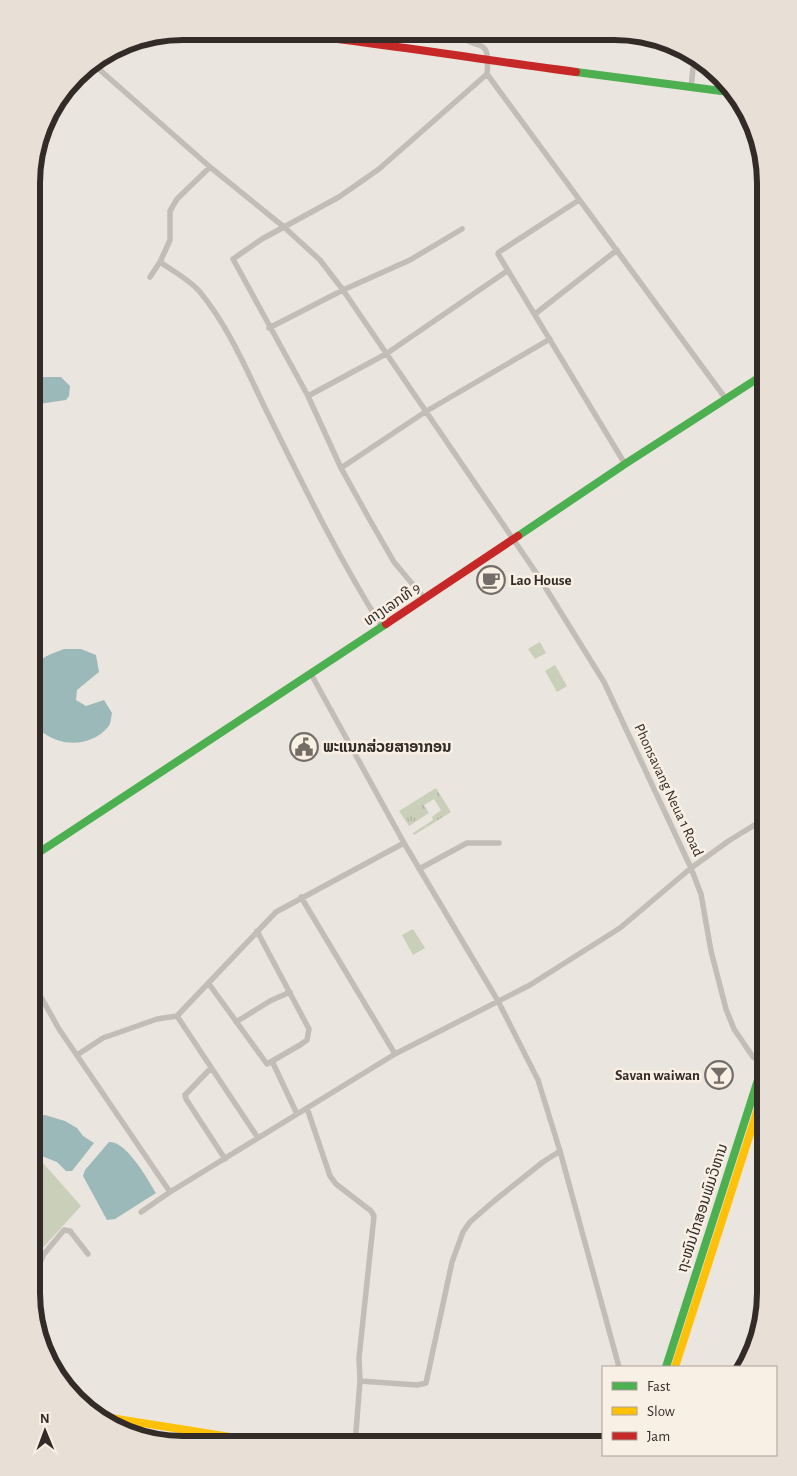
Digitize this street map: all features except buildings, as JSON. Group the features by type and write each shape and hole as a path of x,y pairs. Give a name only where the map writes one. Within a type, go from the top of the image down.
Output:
{"main road":[{"path":"355,40 489,61 723,91"},
{"name":"ທາງເລກທີ 9","path":"40,852 425,599 625,464 757,379"},
{"name":"ຖະໜົນໄກສອນພົມວິຫານ","path":"666,1366 757,1087"},
{"name":"ຖະໜົນໄກສອນພົມວິຫານ","path":"676,1366 757,1115"},
{"path":"116,1419 224,1436"}],"street":[{"path":"425,599 394,562 341,468 308,396 269,328 233,259 262,239 339,197 379,170 487,74 489,61 486,48 466,40"},
{"path":"691,87 693,64"},
{"name":"Phonsavang Neua 1 Road","path":"98,69 210,167 284,227 320,260 343,290 537,574 604,682 691,868 701,894 711,951 726,1009 734,1029 753,1057 757,1059"},
{"path":"487,74 726,399"},
{"path":"150,277 160,262 170,240 170,211 177,199 210,167"},
{"path":"579,200 499,252 499,258 625,464"},
{"path":"269,328 343,290 410,260 462,230"},
{"path":"535,314 616,250"},
{"path":"160,262 198,290 221,321 237,349 314,509 354,582 382,627"},
{"path":"308,396 386,354 508,271"},
{"path":"341,468 425,412 550,340"},
{"path":"311,674 404,843 498,1001 538,1080 560,1151 619,1366"},
{"path":"141,1212 170,1192 395,1054 530,985 620,928 691,868 757,824"},
{"path":"77,1055 103,1038 157,1018 177,1016 276,912 404,843"},
{"path":"419,869 467,843 499,843"},
{"path":"301,897 395,1054"},
{"path":"209,984 267,1064 307,1040 309,1029 257,931"},
{"path":"236,1022 270,1001 290,992"},
{"path":"40,995 77,1055 170,1192"},
{"path":"177,1016 258,1138"},
{"path":"272,1061 297,1114"},
{"path":"211,1068 185,1095 225,1159"},
{"path":"307,1108 330,1176 336,1184 371,1211 374,1216 359,1358 360,1381 356,1436"},
{"path":"360,1381 417,1385 426,1383 452,1262 463,1232 470,1222 494,1201 560,1151"},
{"path":"40,1263 44,1254 64,1230 70,1231 88,1254"}],"green space":[{"path":"540,642 546,653 535,659 528,649"},
{"path":"555,665 567,686 557,692 545,671"},
{"path":"436,788 451,812 414,835 413,833 433,820 432,817 441,810 434,799 424,805 429,813 409,826 399,811"},
{"path":"413,929 425,948 413,955 402,935"},
{"path":"40,1161 43,1163 81,1206 40,1251"}],"water":[{"path":"40,377 61,377 70,386 69,396 66,400 40,404"},
{"path":"64,649 81,649 96,655 99,672 77,690 76,700 86,706 104,700 112,713 108,727 94,738 69,743 53,738 40,730 40,661 48,655"},
{"path":"40,1115 65,1121 77,1128 83,1136 94,1143 72,1171 66,1171 57,1162 40,1155"},
{"path":"109,1142 116,1143 129,1154 156,1193 115,1219 107,1220 83,1176 85,1170"}],"traffic: fast":[{"path":"576,72 723,91"},
{"path":"518,536 757,379"},
{"path":"40,852 386,624"},
{"path":"666,1366 757,1083"}],"traffic: slow":[{"path":"675,1366 757,1112"},
{"path":"116,1419 224,1436"}],"traffic: jam":[{"path":"344,40 576,72"},
{"path":"386,624 518,536"}],"place":[{"name":"Lao House","path":"491,580"},
{"name":"ພະແນກສ່ວຍສາອາກອນ","path":"304,747"},
{"name":"Savan waiwan","path":"719,1075"}]}
